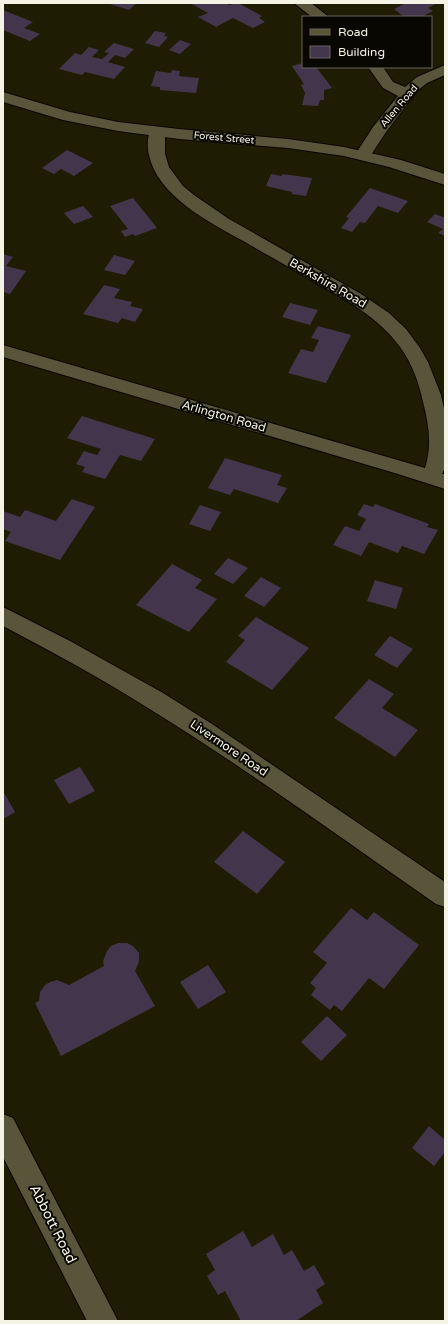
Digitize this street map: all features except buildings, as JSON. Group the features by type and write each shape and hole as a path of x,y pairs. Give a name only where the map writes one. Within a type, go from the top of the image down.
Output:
{"street":[{"path":"301,3 320,16"},
{"path":"376,68 388,85 407,94"},
{"name":"Allen Road","path":"363,155 379,130 407,94 417,84 445,69"},
{"name":"Forest Street","path":"3,97 91,122 158,132 293,144 363,155 400,165 445,180"},
{"name":"Berkshire Road","path":"158,132 155,149 160,166 176,187 187,198 223,223 365,304 392,326 410,346 428,382 437,422 439,451 436,468 438,480"},
{"name":"Arlington Road","path":"3,351 438,480"},
{"name":"Livermore Road","path":"3,616 62,647 155,700 204,731 445,896"},
{"name":"Abbott Road","path":"3,1128 103,1321"}]}
